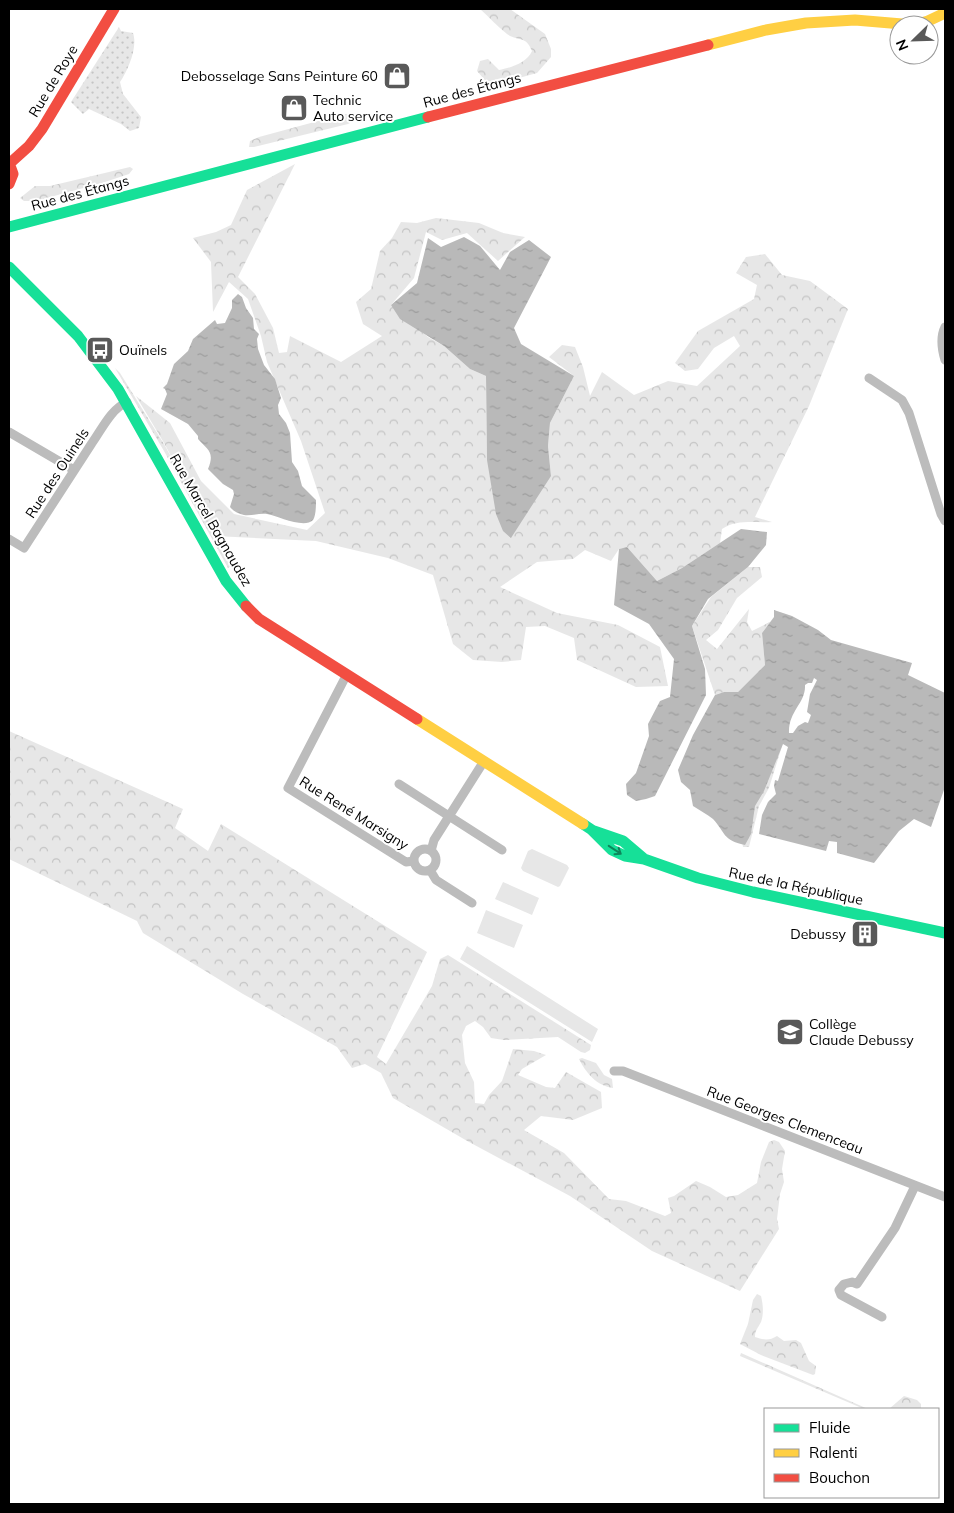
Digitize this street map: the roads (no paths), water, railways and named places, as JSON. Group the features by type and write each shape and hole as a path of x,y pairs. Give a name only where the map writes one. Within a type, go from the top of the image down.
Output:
{"street":[{"name":"Rue de Roye","path":"9,164 29,146 42,128 114,9"},
{"name":"Rue des Étangs","path":"9,227 766,30 806,23 848,20 910,25 931,21 945,13"},
{"path":"9,164 13,174 9,184"},
{"name":"Rue Marcel Bagnaudez","path":"9,267 78,336 96,357 127,402 226,581 259,619 540,797"},
{"path":"945,327 942,350 945,360"},
{"path":"869,378 902,400 909,413 941,514 945,521"},
{"name":"Rue des Ouinels","path":"9,539 24,548 74,470 119,406 127,402"},
{"path":"9,432 74,470"},
{"name":"Rue René Marsigny","path":"347,674 288,788 406,862 414,861"},
{"path":"430,870 436,861 432,851 434,840 484,761"},
{"path":"399,784 502,850"},
{"name":"Rue de la République","path":"540,797 592,830 612,850 625,856 644,858 698,878 727,886 945,933"},
{"name":"Rue René Marsigny","path":"432,851 421,849 415,854 414,861 419,870 430,870 436,880 472,903"},
{"name":"Rue Georges Clemenceau","path":"614,1071 623,1071 945,1198"},
{"path":"857,1302 857,1284 895,1228 915,1186"},
{"path":"857,1284 852,1282 844,1284 839,1290 841,1295 882,1317"}],"water":[{"path":"464,237 480,246 500,270 510,252 529,240 551,257 514,328 521,344 574,376 550,423 548,446 551,476 511,538 503,531 496,514 487,460 486,376 470,369 444,346 400,319 391,305 417,283 428,238 441,247"},
{"path":"238,294 242,297 246,308 253,318 254,329 259,334 257,339 258,349 264,365 275,379 281,398 278,405 279,414 286,423 290,433 292,462 298,471 302,486 316,500 315,516 309,522 297,523 267,514 244,515 233,510 230,507 234,494 233,490 223,484 208,469 211,455 198,439 198,436 188,424 161,409 167,394 163,388 167,384 174,364 188,351 193,339 215,320 217,324 225,323 232,308 232,300"},
{"path":"741,529 767,532 766,545 748,567 708,599 692,626 705,669 706,695 655,796 636,801 627,795 626,784 636,773 649,736 648,724 660,701 670,697 674,659 649,624 614,605 619,549 627,547 657,581 682,568"},
{"path":"774,610 792,616 818,630 831,640 912,663 908,675 945,693 945,787 931,827 914,819 899,831 874,863 837,853 837,842 829,841 826,851 759,834 762,815 768,802 776,794 775,780 778,781 788,747 783,744 764,791 755,806 751,834 745,845 728,838 713,819 693,806 690,790 681,782 678,770 693,735 715,695 724,692 738,692 765,665 762,633 774,617","holes":["814,678 817,680 810,694 807,712 811,715 808,723 805,722 798,726 793,733 789,733 789,725 803,697 805,685 812,683"]}],"place":[{"name":"Debosselage Sans Peinture 60","path":"397,76"},
{"name":"Technic Auto service","path":"294,108"},
{"name":"Ouïnels","path":"100,350"},
{"name":"Debussy","path":"865,934"},
{"name":"Collège Claude Debussy","path":"790,1032"}]}
